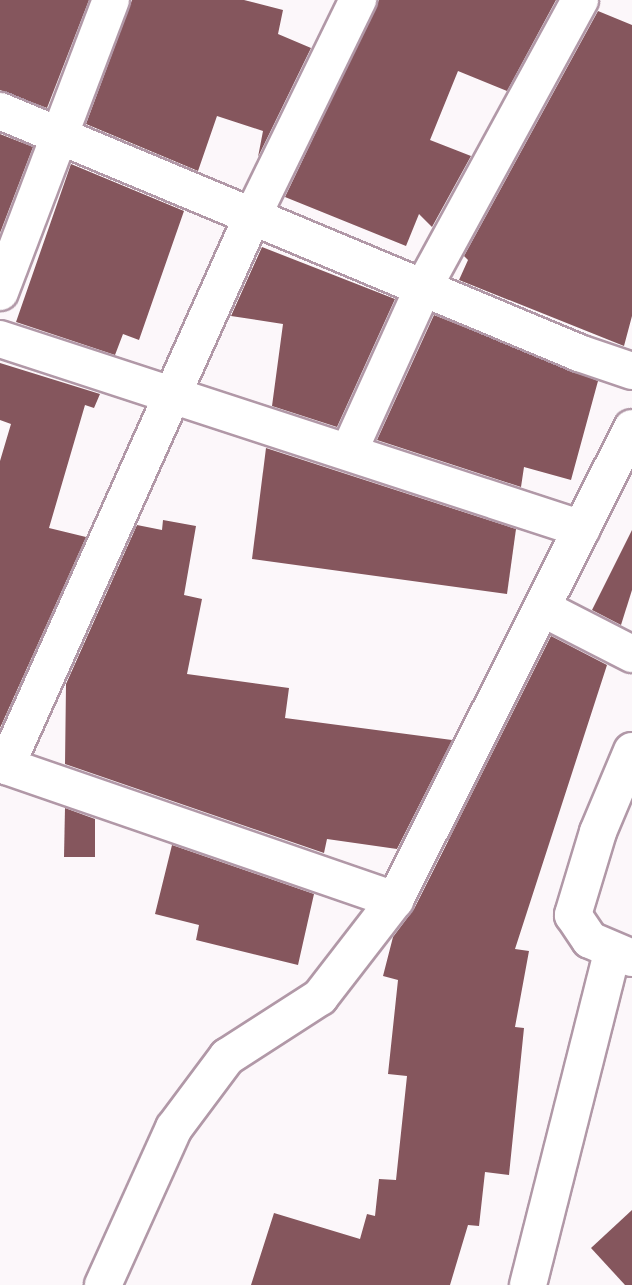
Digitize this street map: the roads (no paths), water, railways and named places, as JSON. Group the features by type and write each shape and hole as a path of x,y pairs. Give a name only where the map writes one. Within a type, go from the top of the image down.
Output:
{"street":[{"path":"0,292 111,0"},
{"path":"358,0 252,217 3,765 395,900"},
{"path":"350,449 423,288 580,0"},
{"path":"0,111 423,288 632,371"},
{"path":"0,339 171,398 350,449 582,529"},
{"path":"103,1285 174,1128 227,1057 320,997 395,900 632,428"},
{"path":"542,608 632,654"},
{"path":"528,1285 622,955 581,933 573,915 598,832 632,751"}]}
